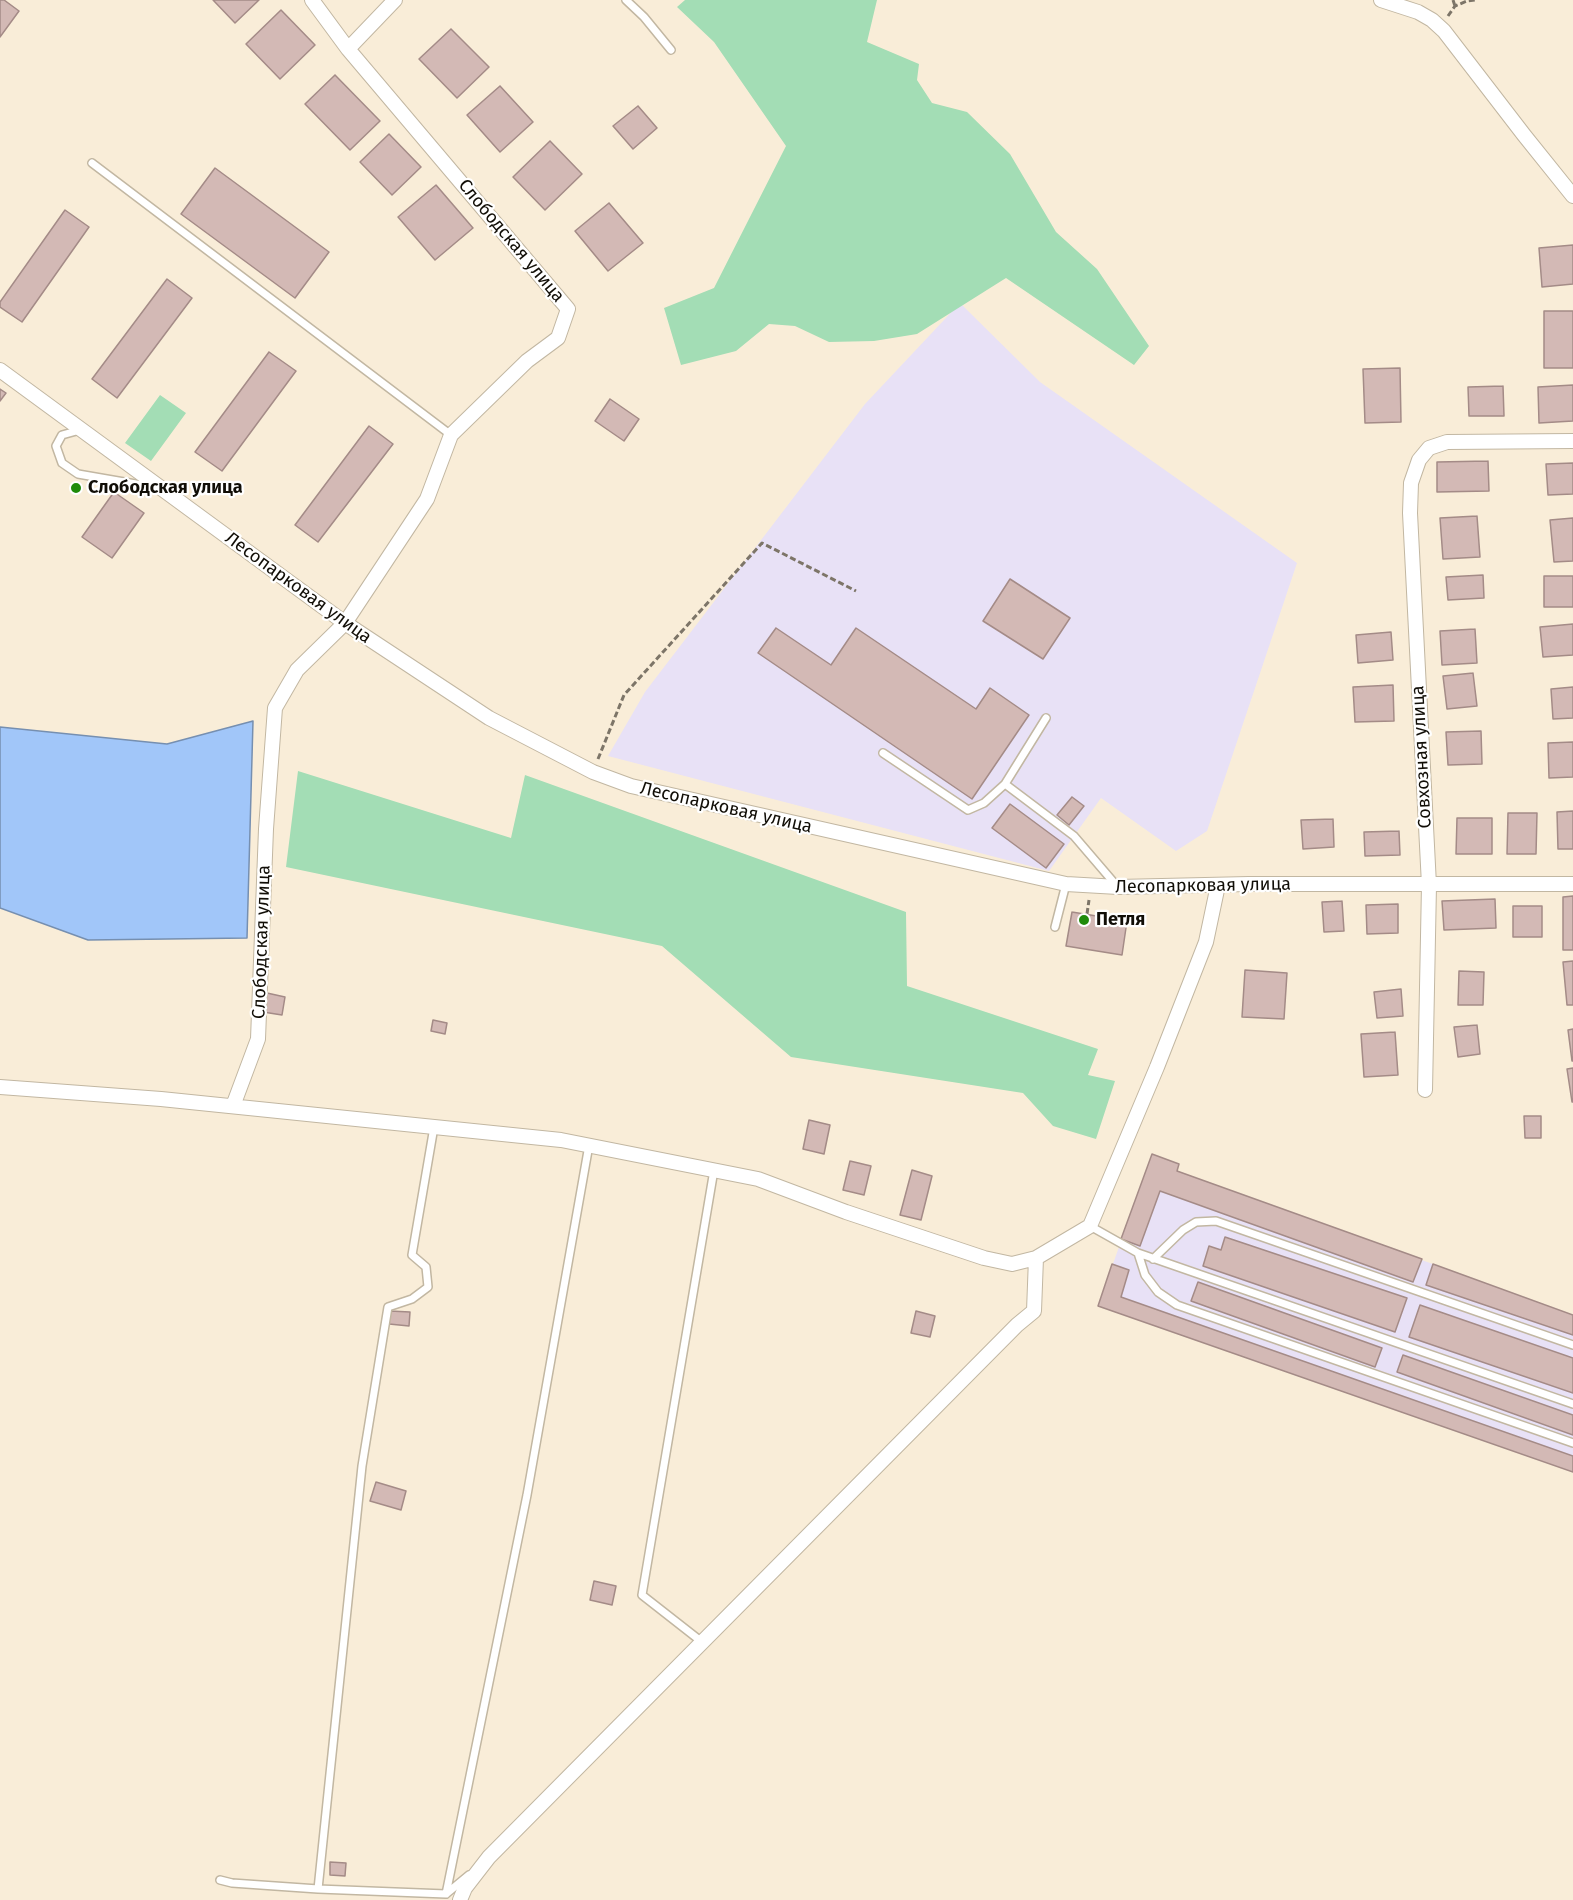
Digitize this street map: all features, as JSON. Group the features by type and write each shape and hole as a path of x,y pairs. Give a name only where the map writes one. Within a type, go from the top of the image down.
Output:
{"street":[{"name":"Слободская улица","path":"233,1106 258,1039 266,829 275,708 297,670 345,623 427,499 452,435 527,361 558,338 568,309 348,49 312,0"},
{"path":"348,49 394,0"},
{"path":"1381,0 1418,12 1439,26 1573,196"},
{"name":"Лесопарковая улица","path":"0,370 345,623 489,718 593,772 631,786 1066,884 1118,887 1573,884"},
{"name":"Совхозная улица","path":"1425,1090 1429,885 1410,513 1412,483 1419,459 1429,448 1447,442 1573,441"},
{"path":"0,1087 161,1098 561,1140 758,1179 846,1212 984,1258 1011,1264 1036,1258 1090,1226 1157,1067 1206,942 1218,885"},
{"path":"460,1900 465,1888 489,1857 1017,1325 1034,1311 1036,1258"}],"lane":[{"path":"626,0 644,17 671,50"},
{"path":"92,163 452,435"},
{"path":"82,429 62,435 56,446 62,463 78,474 161,489"},
{"path":"883,753 968,810 984,803 1005,784 1046,718"},
{"path":"1005,784 1074,836 1118,887"},
{"path":"1055,927 1066,884"},
{"path":"318,1889 362,1466 387,1307 412,1299 428,1287 426,1267 412,1255 434,1127"},
{"path":"447,1894 527,1495 589,1145"},
{"path":"702,1642 642,1595 714,1170"},
{"path":"1153,1259 1183,1230 1196,1222 1216,1221 1573,1345"},
{"path":"1090,1226 1153,1259 1573,1404"},
{"path":"1138,1253 1144,1275 1158,1292 1177,1305 1573,1443"},
{"path":"220,1880 232,1883 318,1889 447,1894 489,1857"}],"path":[{"path":"1453,0 1455,6"},
{"path":"1439,26 1455,6 1475,0"},
{"path":"593,772 624,695 762,543 856,591"}],"shaded area":[{"path":"960,303 1040,382 1297,563 1207,831 1176,851 1101,798 1049,871 608,756 645,692 865,404"},
{"path":"1152,1154 1179,1164 1177,1171 1573,1315 1573,1472 1098,1306"}],"green space":[{"path":"685,0 877,0 867,42 919,64 917,80 932,103 967,112 1010,154 1056,232 1097,269 1149,346 1134,365 1006,278 917,334 874,341 829,342 795,326 769,324 736,351 681,365 664,308 714,288 786,146 714,42 677,7"},
{"path":"160,395 186,413 151,461 125,443"},
{"path":"298,771 511,838 525,775 906,912 907,986 1098,1049 1088,1075 1115,1081 1096,1139 1053,1126 1023,1093 791,1057 662,946 286,867"}],"water":[{"path":"253,721 247,938 88,940 0,908 0,727 167,744"}],"building":[{"path":"0,0 4,0 19,11 0,37"},
{"path":"213,0 259,0 235,23"},
{"path":"281,10 315,45 280,79 246,44"},
{"path":"451,29 489,67 457,98 419,59"},
{"path":"335,75 380,121 350,150 305,104"},
{"path":"500,86 533,122 500,152 467,115"},
{"path":"638,106 657,128 633,149 613,126"},
{"path":"389,134 421,167 392,195 360,162"},
{"path":"550,141 582,174 545,210 513,177"},
{"path":"215,168 329,252 295,298 181,214"},
{"path":"436,185 473,228 435,260 398,217"},
{"path":"609,203 643,243 608,271 575,231"},
{"path":"65,210 89,227 22,322 0,307 0,302"},
{"path":"1573,245 1573,284 1542,287 1539,248"},
{"path":"167,279 192,298 117,398 92,379"},
{"path":"1544,311 1573,311 1573,368 1544,368"},
{"path":"269,352 296,371 222,471 195,452"},
{"path":"1400,368 1401,422 1365,423 1363,369"},
{"path":"1573,385 1573,421 1539,423 1538,387"},
{"path":"1503,386 1504,416 1469,416 1468,387"},
{"path":"0,389 6,393 0,401"},
{"path":"610,399 639,419 624,441 595,421"},
{"path":"369,426 393,444 318,542 295,525"},
{"path":"1488,461 1489,491 1437,492 1437,462"},
{"path":"1573,463 1573,494 1548,495 1546,464"},
{"path":"114,492 144,513 112,558 82,537"},
{"path":"1477,516 1480,557 1443,559 1440,518"},
{"path":"1573,518 1573,561 1554,562 1550,520"},
{"path":"1483,575 1484,598 1448,600 1446,577"},
{"path":"1544,576 1573,576 1573,607 1544,607"},
{"path":"1010,579 1070,618 1043,659 983,621"},
{"path":"1573,624 1573,655 1543,657 1540,627"},
{"path":"776,628 831,665 856,628 976,709 990,688 1029,715 972,799 758,653"},
{"path":"1475,629 1477,663 1442,665 1440,631"},
{"path":"1391,632 1393,660 1358,663 1356,635"},
{"path":"1473,673 1477,706 1447,709 1443,676"},
{"path":"1393,685 1394,721 1355,722 1353,687"},
{"path":"1573,687 1573,718 1553,719 1551,689"},
{"path":"1481,731 1482,764 1448,765 1446,732"},
{"path":"1573,742 1573,777 1549,778 1548,743"},
{"path":"1072,797 1084,806 1069,825 1057,815"},
{"path":"1010,804 1064,844 1046,868 992,828"},
{"path":"1573,811 1573,849 1558,849 1557,812"},
{"path":"1508,813 1537,813 1536,854 1507,854"},
{"path":"1457,818 1492,818 1492,854 1456,854"},
{"path":"1333,819 1334,847 1303,849 1301,820"},
{"path":"1399,831 1400,855 1365,856 1364,832"},
{"path":"1573,896 1573,950 1563,950 1563,897"},
{"path":"1495,899 1496,928 1444,930 1442,901"},
{"path":"1342,901 1344,931 1324,932 1322,902"},
{"path":"1398,904 1398,933 1367,934 1366,905"},
{"path":"1513,906 1542,906 1542,937 1513,937"},
{"path":"1072,912 1127,921 1122,955 1066,946"},
{"path":"1573,961 1573,1005 1567,1005 1563,962"},
{"path":"1245,970 1287,973 1284,1019 1242,1017"},
{"path":"1459,971 1484,972 1483,1005 1458,1005"},
{"path":"1401,989 1403,1016 1377,1018 1374,992"},
{"path":"267,993 285,997 282,1015 263,1012"},
{"path":"433,1020 447,1023 445,1034 431,1031"},
{"path":"1477,1025 1480,1054 1458,1057 1454,1027"},
{"path":"1573,1029 1573,1061 1572,1061 1568,1030"},
{"path":"1395,1032 1398,1075 1364,1077 1361,1034"},
{"path":"1573,1068 1573,1102 1572,1102 1567,1069"},
{"path":"1524,1116 1541,1116 1541,1138 1525,1138"},
{"path":"809,1120 830,1125 824,1154 803,1149"},
{"path":"1152,1154 1179,1164 1177,1171 1422,1259 1413,1282 1160,1191 1140,1246 1121,1239"},
{"path":"850,1161 871,1166 864,1195 843,1190"},
{"path":"912,1170 932,1176 921,1220 900,1215"},
{"path":"1225,1237 1407,1298 1395,1332 1203,1266 1209,1246 1221,1250"},
{"path":"1112,1264 1129,1270 1121,1297 1573,1456 1573,1472 1098,1306"},
{"path":"1433,1264 1573,1315 1573,1335 1426,1285"},
{"path":"1198,1282 1382,1348 1375,1367 1191,1301"},
{"path":"1420,1305 1573,1358 1573,1393 1409,1337"},
{"path":"390,1311 410,1312 409,1326 389,1324"},
{"path":"916,1311 935,1316 930,1337 911,1333"},
{"path":"1403,1355 1573,1415 1573,1435 1397,1372"},
{"path":"376,1482 406,1491 401,1510 370,1501"},
{"path":"594,1581 616,1586 612,1605 590,1600"},
{"path":"330,1862 346,1863 345,1876 330,1875"}],"place":[{"name":"Слободская улица","path":"76,488"},
{"name":"Петля","path":"1084,920"}]}
